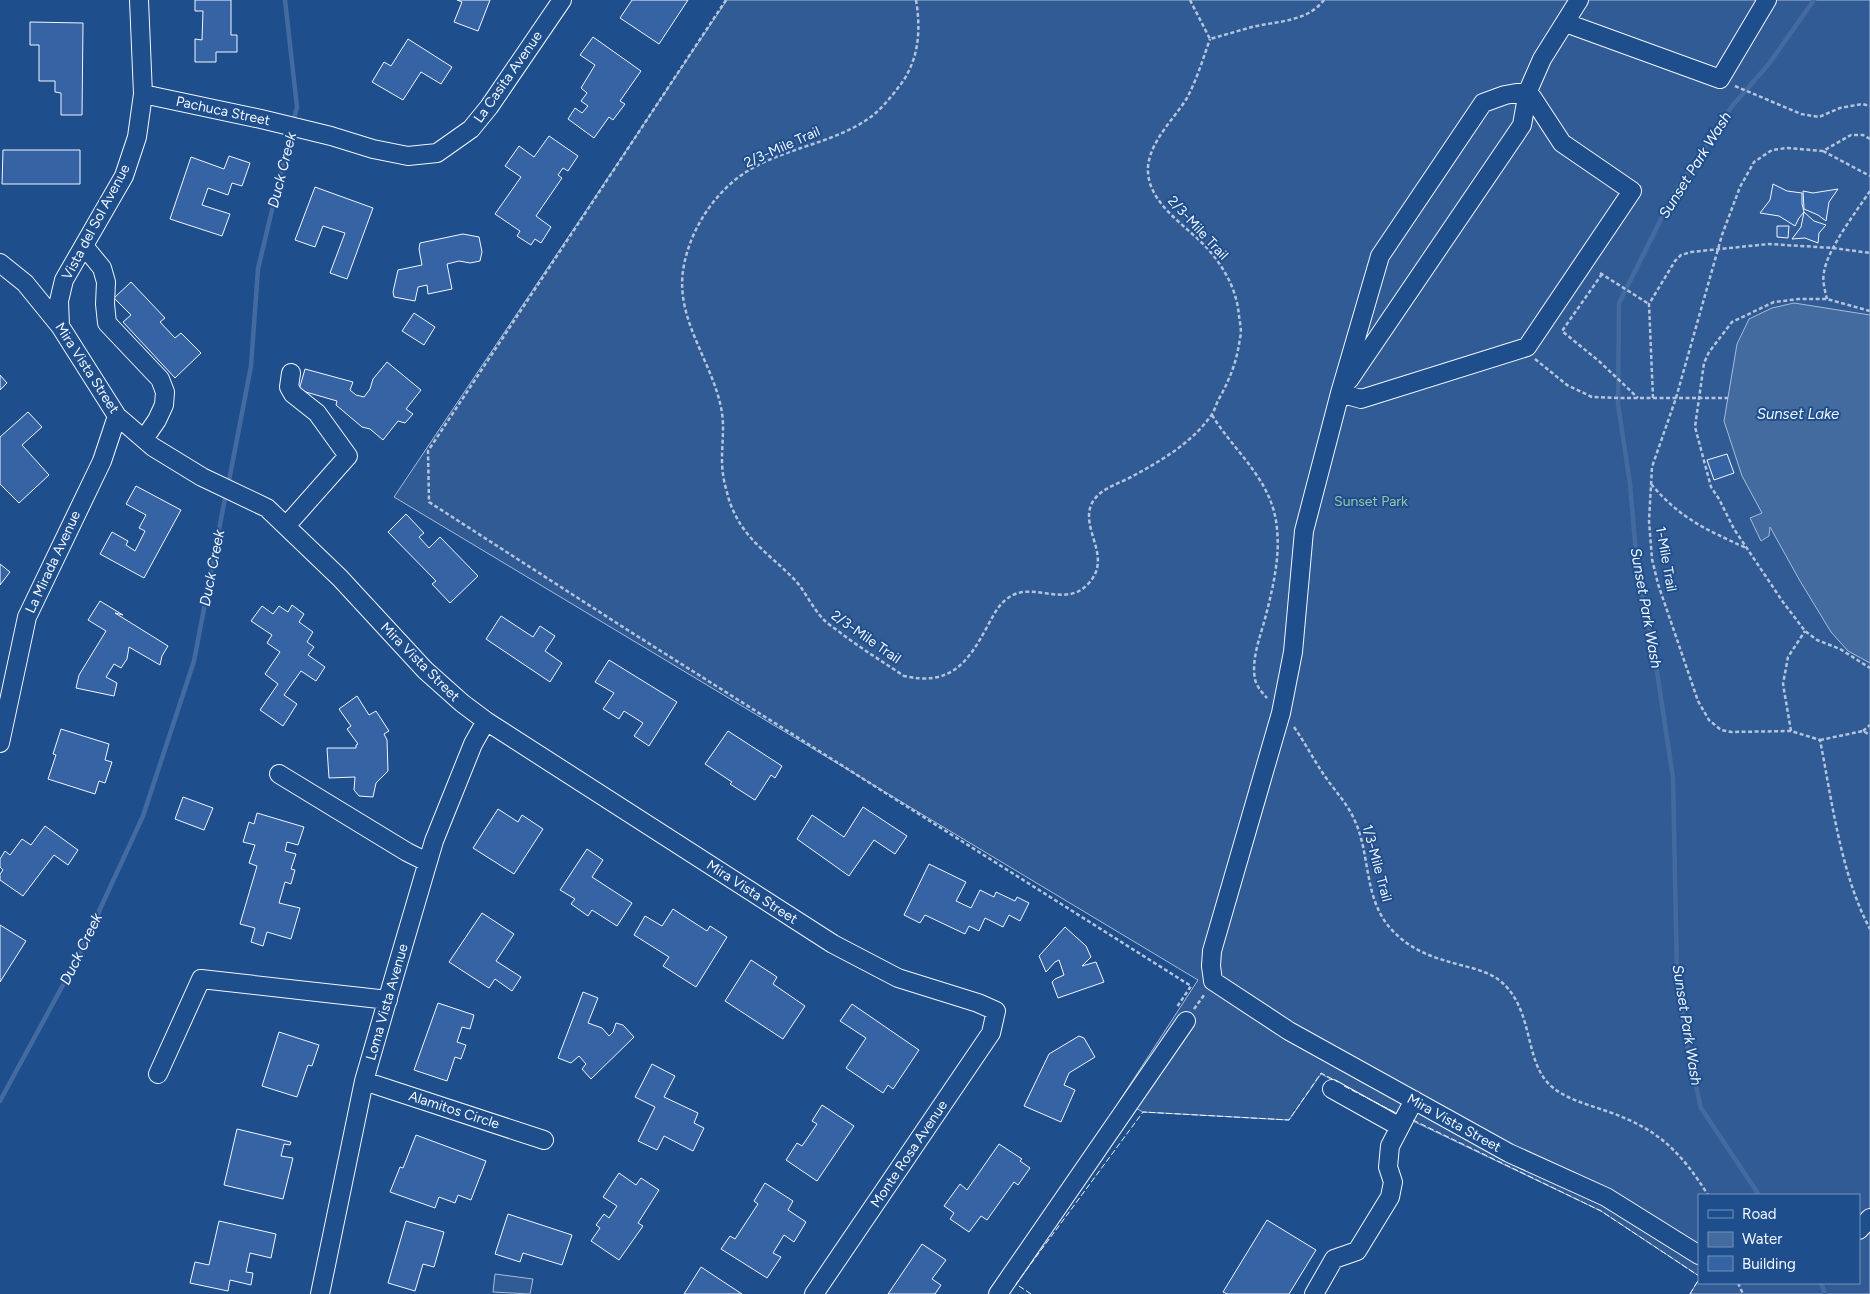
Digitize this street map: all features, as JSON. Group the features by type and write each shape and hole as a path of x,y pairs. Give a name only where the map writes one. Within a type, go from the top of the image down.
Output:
{"street":[{"name":"Vista del Sol Avenue","path":"60,326 59,301 64,280 124,176 137,138 144,94 139,0"},
{"name":"La Casita Avenue","path":"331,136 373,149 408,156 436,153 471,128 489,107 562,0"},
{"path":"1340,393 1522,125 1528,91 1542,59 1579,0"},
{"path":"1566,23 1720,79 1767,0"},
{"path":"1340,393 1361,399 1527,347 1632,191 1562,143 1528,91"},
{"path":"1213,981 1212,951 1281,713 1293,652 1304,532 1340,393 1380,256 1483,103 1505,95 1528,91"},
{"name":"Pachuca Street","path":"144,94 331,136"},
{"path":"84,246 102,268 106,282 105,304 107,323 160,379 165,392 164,405 157,420 144,439"},
{"name":"Mira Vista Street","path":"0,263 26,283 60,326 117,416 153,447 202,477 267,508 340,578 425,670 462,704 833,944 898,978 978,1003 996,1011"},
{"path":"286,526 348,456 317,414 293,394 289,387 291,373"},
{"name":"La Mirada Avenue","path":"1,732 27,617 102,461 117,416"},
{"name":"Loma Vista Avenue","path":"320,1294 364,1081 434,841 473,744 486,721"},
{"path":"279,774 407,852 428,862"},
{"path":"158,1074 201,979 388,1000"},
{"name":"Mira Vista Street","path":"1213,981 1289,1031 1508,1153 1606,1198 1698,1254"},
{"name":"Monte Rosa Avenue","path":"814,1294 991,1033 996,1011"},
{"path":"998,1294 1180,1015"},
{"name":"Alamitos Circle","path":"364,1081 544,1140"},
{"path":"1332,1089 1400,1127"},
{"path":"1314,1294 1334,1259 1357,1251 1390,1197 1393,1182 1388,1167 1390,1146 1414,1100"},
{"path":"1860,1229 1870,1218"}],"path":[{"path":"726,0 428,450 429,502 626,629 1191,986 1180,1015"},
{"name":"2/3-Mile Trail","path":"916,0 920,28 916,51 906,76 886,103 868,119 853,128 777,157 747,172 729,185 712,203 697,228 684,266 683,296 688,320 718,395 722,414 723,474 729,499 746,533 756,545 796,580 824,620 849,640 904,676 916,678 943,676 956,670 965,662 977,645 999,606 1014,594 1023,592 1056,595 1073,594 1089,584 1099,564 1090,516 1092,504 1098,496 1110,487 1174,452 1193,437 1212,415 1236,362 1241,334 1238,307 1230,282 1218,260 1174,217 1152,191 1148,169 1150,157 1159,139 1187,98 1210,39"},
{"path":"1190,0 1210,39 1252,27 1292,20 1315,10 1324,0"},
{"path":"1720,79 1801,114 1819,117 1840,108 1862,104 1870,106"},
{"path":"1823,152 1851,135 1863,135 1870,139"},
{"name":"1-Mile Trail","path":"1820,740 1791,731 1731,732 1721,730 1709,720 1698,701 1658,584 1652,558 1649,521 1652,467 1676,398 1718,250 1740,187 1754,162 1772,150 1787,148 1823,152"},
{"path":"1823,152 1870,176"},
{"path":"1827,299 1824,273 1833,248 1870,191"},
{"path":"1652,398 1649,304 1675,261 1682,255 1691,252 1769,244 1833,248 1870,253"},
{"path":"1638,398 1600,362 1562,332 1601,273 1649,304"},
{"path":"1870,311 1827,299 1799,300 1774,302 1732,322 1709,352 1704,363 1695,427 1711,487 1747,549 1783,602 1805,631 1817,640 1840,649 1870,668"},
{"path":"1534,358 1567,385 1592,397 1728,398"},
{"name":"1/3-Mile Trail","path":"1212,415 1222,430 1251,464 1273,508 1277,528 1277,556 1274,580 1256,655 1255,680 1264,695 1290,722 1324,776 1346,804 1360,835 1370,884 1378,909 1389,927 1401,938 1428,956 1485,972 1497,978 1507,987 1520,1006 1537,1063 1550,1086 1566,1096 1634,1121 1652,1131 1672,1149 1707,1194"},
{"path":"1651,484 1674,509 1690,520 1747,549"},
{"path":"1791,731 1783,684 1788,657 1805,631"},
{"path":"1870,725 1863,731 1820,740 1845,864 1863,917 1870,930"},
{"path":"1863,731 1870,735"},
{"path":"1180,1015 1213,981"}],"shaded area":[{"name":"Sunset Park","path":"727,0 1870,0 1870,1294 1690,1294 1698,1281 1698,1284 1860,1284 1860,1194 1698,1194 1698,1275 1601,1211 1396,1113 1321,1074 1289,1120 1143,1112 1120,1100 1198,980 394,497"},
{"path":"495,1274 533,1279 530,1294 493,1292"}],"water":[{"name":"Sunset Lake","path":"1794,303 1870,315 1870,663 1848,651 1831,632 1770,527 1769,536 1761,541 1750,518 1762,513 1742,476 1724,421 1737,344 1749,319 1772,308"}],"building":[{"path":"195,0 231,0 231,35 237,35 237,52 216,52 216,62 195,62 195,39 202,40 203,11 195,11"},
{"path":"457,0 490,0 478,31 454,22 462,2"},
{"path":"632,0 688,0 659,44 620,18"},
{"path":"30,22 83,23 82,115 61,115 61,93 55,92 55,81 39,81 39,45 30,45"},
{"path":"593,37 641,71 620,101 625,104 613,120 609,117 594,138 568,119 575,108 582,113 588,106 581,101 587,93 581,88 595,65 580,55"},
{"path":"408,39 452,67 441,84 421,72 403,100 372,82 384,62 391,66"},
{"path":"549,136 578,156 568,171 563,168 558,175 562,178 536,216 551,227 541,243 535,239 531,245 517,236 520,231 495,214 521,177 505,166 519,146 534,157"},
{"path":"3,150 80,150 80,184 2,184"},
{"path":"229,156 250,163 242,186 232,183 228,195 208,188 202,205 230,214 222,236 170,219 191,157 224,169"},
{"path":"1773,184 1787,191 1802,193 1804,212 1795,226 1779,216 1760,213 1770,200"},
{"path":"315,187 373,208 347,279 330,273 345,233 323,226 315,247 295,240"},
{"path":"1838,189 1829,202 1826,221 1804,209 1803,191 1813,193"},
{"path":"1804,212 1814,221 1826,225 1819,233 1818,243 1805,238 1792,239 1801,227"},
{"path":"1777,226 1789,226 1788,238 1777,237"},
{"path":"463,234 479,237 482,252 480,261 470,263 459,261 447,264 452,289 428,294 427,285 418,287 415,301 394,297 393,292 398,270 422,265 419,249 420,243"},
{"path":"131,282 165,318 160,322 175,338 181,333 201,353 175,378 123,322 131,315 114,298"},
{"path":"414,313 435,327 424,345 402,331"},
{"path":"387,362 421,390 406,409 413,414 405,423 398,421 383,440 370,429 362,427 336,405 337,401 299,390 305,369 353,382 350,390 356,395 364,397 370,389 373,379"},
{"path":"0,375 7,383 0,390"},
{"path":"28,412 42,427 22,445 49,475 19,503 0,484 0,437"},
{"path":"1727,454 1734,473 1714,480 1707,460"},
{"path":"136,486 181,510 144,578 100,554 112,532 128,541 126,545 135,551 145,531 139,528 146,515 126,504"},
{"path":"406,514 424,533 419,537 429,548 440,537 478,576 450,603 432,584 436,581 388,532"},
{"path":"0,564 10,572 0,585"},
{"path":"100,601 123,615 115,613 168,646 162,656 160,665 129,647 127,659 121,668 114,664 106,677 117,683 114,696 76,688 79,675 106,631 88,620"},
{"path":"292,605 304,614 299,622 313,632 307,642 314,647 308,655 325,667 316,681 301,671 284,695 297,704 283,726 260,710 278,684 265,674 280,652 267,643 272,635 251,621 262,606 273,614 279,606 288,612"},
{"path":"501,616 533,637 540,626 555,636 545,651 562,663 550,682 486,639"},
{"path":"609,660 677,702 649,746 634,736 643,723 624,711 619,719 603,709 614,693 595,682"},
{"path":"357,696 369,715 376,711 389,731 384,734 387,740 388,771 376,783 373,797 359,796 354,790 355,777 329,778 327,748 356,748 358,744 347,729 351,726 339,709"},
{"path":"61,729 109,744 105,760 112,762 105,783 99,781 95,794 48,779 56,755 53,754"},
{"path":"728,731 782,766 775,778 771,775 755,800 730,784 732,782 705,764"},
{"path":"183,797 213,808 204,830 175,819"},
{"path":"863,807 907,836 895,854 874,840 849,876 797,839 812,815 844,837"},
{"path":"498,809 518,822 522,815 543,829 514,874 473,848"},
{"path":"257,813 304,827 298,845 287,842 285,851 296,854 291,869 295,870 291,884 285,882 279,903 300,908 291,939 267,932 263,946 251,942 255,928 240,924 257,866 249,863 255,845 243,842 249,822 254,824"},
{"path":"45,826 78,850 68,865 54,855 23,896 0,880 0,874 3,870 0,867 0,859 5,851 10,855 22,839 31,845"},
{"path":"587,849 603,860 592,877 632,903 617,926 592,910 588,916 571,904 575,899 560,890"},
{"path":"929,864 966,882 956,901 971,908 980,890 994,897 996,892 1015,901 1017,897 1029,903 1020,921 1009,915 1003,927 985,918 979,931 969,926 965,934 925,915 920,923 904,915"},
{"path":"673,909 707,931 710,926 727,937 696,987 663,966 669,957 634,935 645,916 662,926"},
{"path":"482,913 514,934 496,961 521,977 512,991 495,979 489,988 449,962"},
{"path":"0,925 26,941 0,982"},
{"path":"1065,927 1086,946 1091,957 1082,966 1096,962 1104,982 1058,998 1052,982 1064,975 1059,960 1046,972 1039,956"},
{"path":"751,960 777,977 773,984 805,1006 783,1039 725,1001"},
{"path":"583,992 598,998 588,1023 602,1028 609,1036 613,1032 616,1023 623,1025 634,1037 591,1079 582,1069 586,1064 579,1056 571,1063 558,1058"},
{"path":"438,1003 474,1015 470,1029 462,1027 457,1042 466,1045 461,1059 455,1057 447,1081 414,1070"},
{"path":"852,1004 919,1050 893,1089 888,1085 883,1093 846,1068 866,1038 840,1021"},
{"path":"279,1032 319,1045 312,1066 308,1065 297,1097 262,1086"},
{"path":"1079,1036 1084,1038 1095,1057 1069,1073 1064,1085 1075,1090 1061,1122 1024,1106 1049,1054"},
{"path":"652,1064 675,1076 664,1097 698,1113 694,1123 704,1128 693,1151 664,1136 657,1150 638,1141 655,1107 635,1097"},
{"path":"822,1105 854,1126 817,1181 786,1160 797,1143 802,1146 817,1124 812,1121"},
{"path":"237,1129 291,1142 290,1145 284,1144 281,1156 293,1158 283,1199 224,1185"},
{"path":"416,1135 486,1161 471,1200 458,1195 455,1203 439,1197 435,1208 390,1192 400,1167 403,1168"},
{"path":"999,1144 1022,1159 1020,1161 1030,1168 1018,1185 1014,1182 987,1220 981,1216 969,1232 950,1219 954,1213 944,1206 960,1184 967,1190"},
{"path":"619,1173 636,1185 641,1178 659,1190 638,1223 643,1226 619,1260 591,1241 600,1228 596,1225 604,1214 609,1218 617,1206 603,1197"},
{"path":"765,1183 793,1201 788,1210 806,1222 794,1242 784,1235 773,1253 781,1257 767,1278 721,1249 730,1236 735,1239 758,1204 754,1201"},
{"path":"508,1214 572,1235 562,1265 523,1253 520,1262 495,1254"},
{"path":"1267,1220 1316,1250 1289,1294 1227,1294 1223,1292"},
{"path":"219,1221 276,1234 271,1258 250,1253 246,1272 253,1273 251,1285 230,1280 228,1291 190,1283 195,1262 209,1265"},
{"path":"406,1221 444,1232 434,1267 423,1264 415,1291 388,1283"},
{"path":"922,1244 946,1260 932,1279 941,1285 935,1294 888,1294"},
{"path":"701,1267 742,1294 684,1294"}],"waterway":[{"name":"Duck Creek","path":"285,0 297,107 293,122"},
{"name":"Sunset Park Wash","path":"1758,1194 1701,1108 1688,1050 1677,976 1673,778 1653,645 1638,576 1630,484 1618,404 1619,303 1673,195 1732,106 1768,65 1814,0"},
{"name":"Duck Creek","path":"228,486 251,366 258,269 291,130"},
{"name":"Duck Creek","path":"0,1101 76,961 143,816 194,661 226,493"},
{"name":"Sunset Park Wash","path":"1821,1284 1825,1294"}],"fence":[{"path":"1031,1294 1016,1284 1143,1112 1289,1120 1321,1073 1338,1082"},
{"path":"1344,1086 1396,1113"},
{"path":"1413,1120 1601,1211 1698,1275"},
{"path":"1690,1294 1698,1281"}]}
